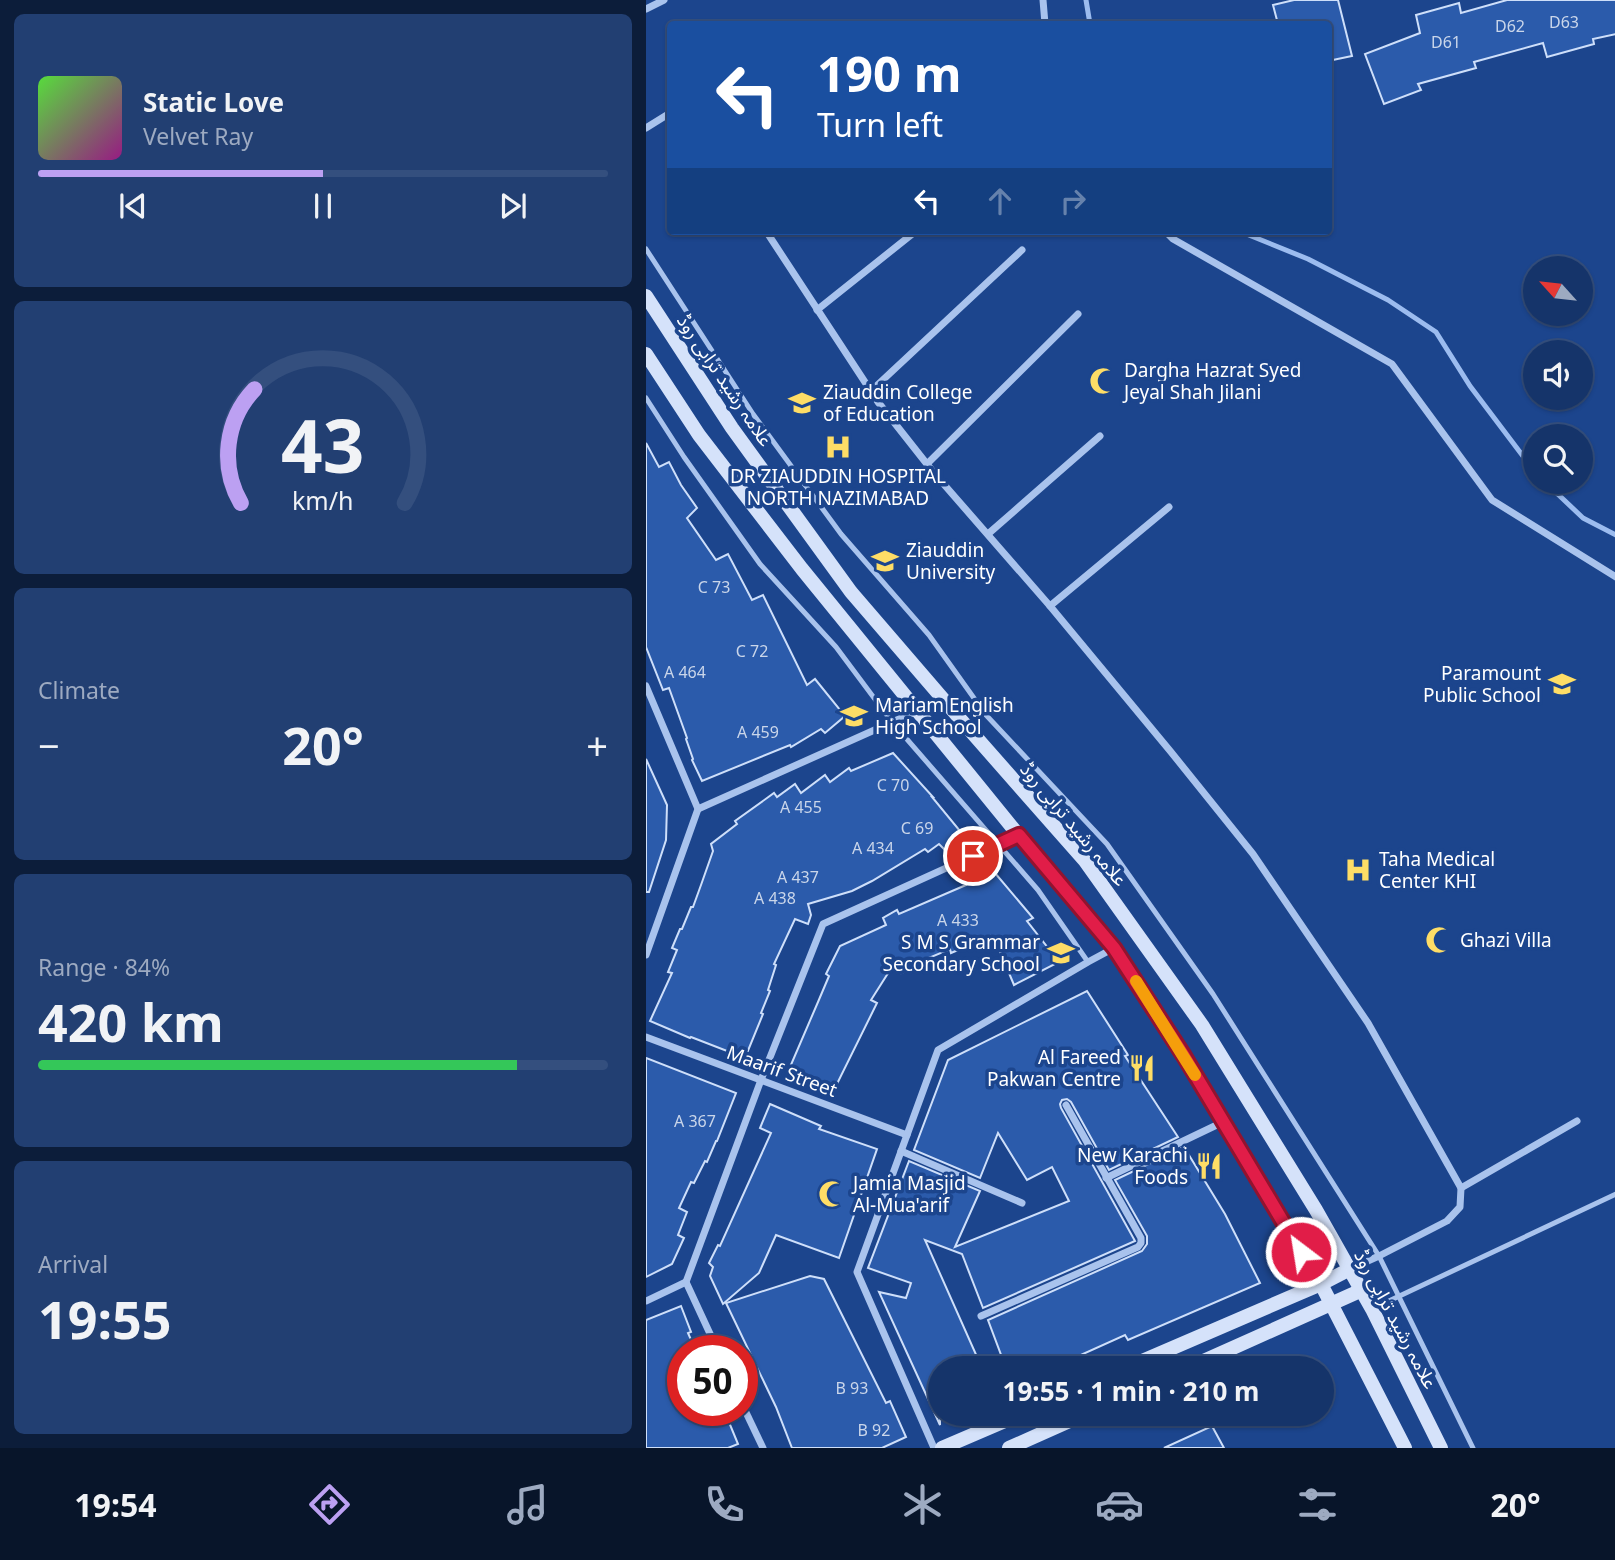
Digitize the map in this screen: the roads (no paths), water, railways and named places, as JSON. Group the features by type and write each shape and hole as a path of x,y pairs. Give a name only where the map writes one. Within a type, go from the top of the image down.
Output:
{"main road":[{"name":"علامہ رشید ترابی روڈ","path":"646,296 732,428 851,592 1093,872 1202,1026 1362,1290 1441,1448"},
{"path":"646,355 698,435 811,579 1114,948 1184,1056 1321,1284 1405,1448"},
{"path":"1154,1356 1350,1269"},
{"path":"1215,1356 1362,1290"},
{"path":"942,1448 993,1426"},
{"path":"1009,1448 1058,1426"}],"street":[{"path":"646,9 664,0"},
{"path":"1043,0 1045,21"},
{"path":"646,128 667,115"},
{"path":"769,235 871,391 927,464 1050,606 1253,854 1368,1023 1461,1188 1460,1207 1447,1221 1350,1269"},
{"path":"817,310 911,235"},
{"path":"1169,235 1392,364 1492,500 1615,577"},
{"path":"871,391 1022,250"},
{"path":"927,464 1078,314"},
{"path":"988,534 1100,436"},
{"path":"1050,606 1169,507"},
{"path":"646,686 698,809 646,955"},
{"path":"698,809 917,711"},
{"path":"711,1335 686,1282 761,1080 823,924 1019,835"},
{"path":"934,1448 857,1272 938,1050 1114,948"},
{"name":"Maarif Street","path":"646,1037 907,1135"},
{"path":"981,1316 1138,1247 1141,1243 1141,1238 1066,1105"},
{"path":"1461,1188 1577,1121"},
{"path":"1106,1178 1223,1122"},
{"path":"901,1151 1022,1203"},
{"path":"646,1300 686,1282"},
{"path":"752,1426 763,1448"}],"lane":[{"path":"646,249 753,414 841,534 929,635 986,715 1107,844 1213,994 1379,1256 1473,1448"},
{"path":"646,398 760,564 836,647 892,722 1038,890 1088,962"},
{"path":"1372,1309 1615,1194"}],"waterway":[{"path":"1086,0 1090,21"},
{"path":"1249,235 1308,259 1388,300 1436,332 1470,386 1523,456"},
{"path":"1558,494 1583,518 1616,535"}],"place":[{"name":"Dargha Hazrat Syed Jeyal Shah Jilani","path":"1103,381"},
{"name":"Ziauddin College of Education","path":"802,403"},
{"name":"DR ZIAUDDIN HOSPITAL NORTH NAZIMABAD","path":"838,447"},
{"name":"Ziauddin University","path":"885,561"},
{"name":"Paramount Public School","path":"1562,684"},
{"name":"Mariam English High School","path":"854,716"},
{"name":"Taha Medical Center KHI","path":"1358,870"},
{"name":"Ghazi Villa","path":"1439,940"},
{"name":"S M S Grammar Secondary School","path":"1061,953"},
{"name":"Al Fareed Pakwan Centre","path":"1142,1068"},
{"name":"New Karachi Foods","path":"1209,1166"},
{"name":"Jamia Masjid Al-Mua'arif","path":"832,1194"}]}
